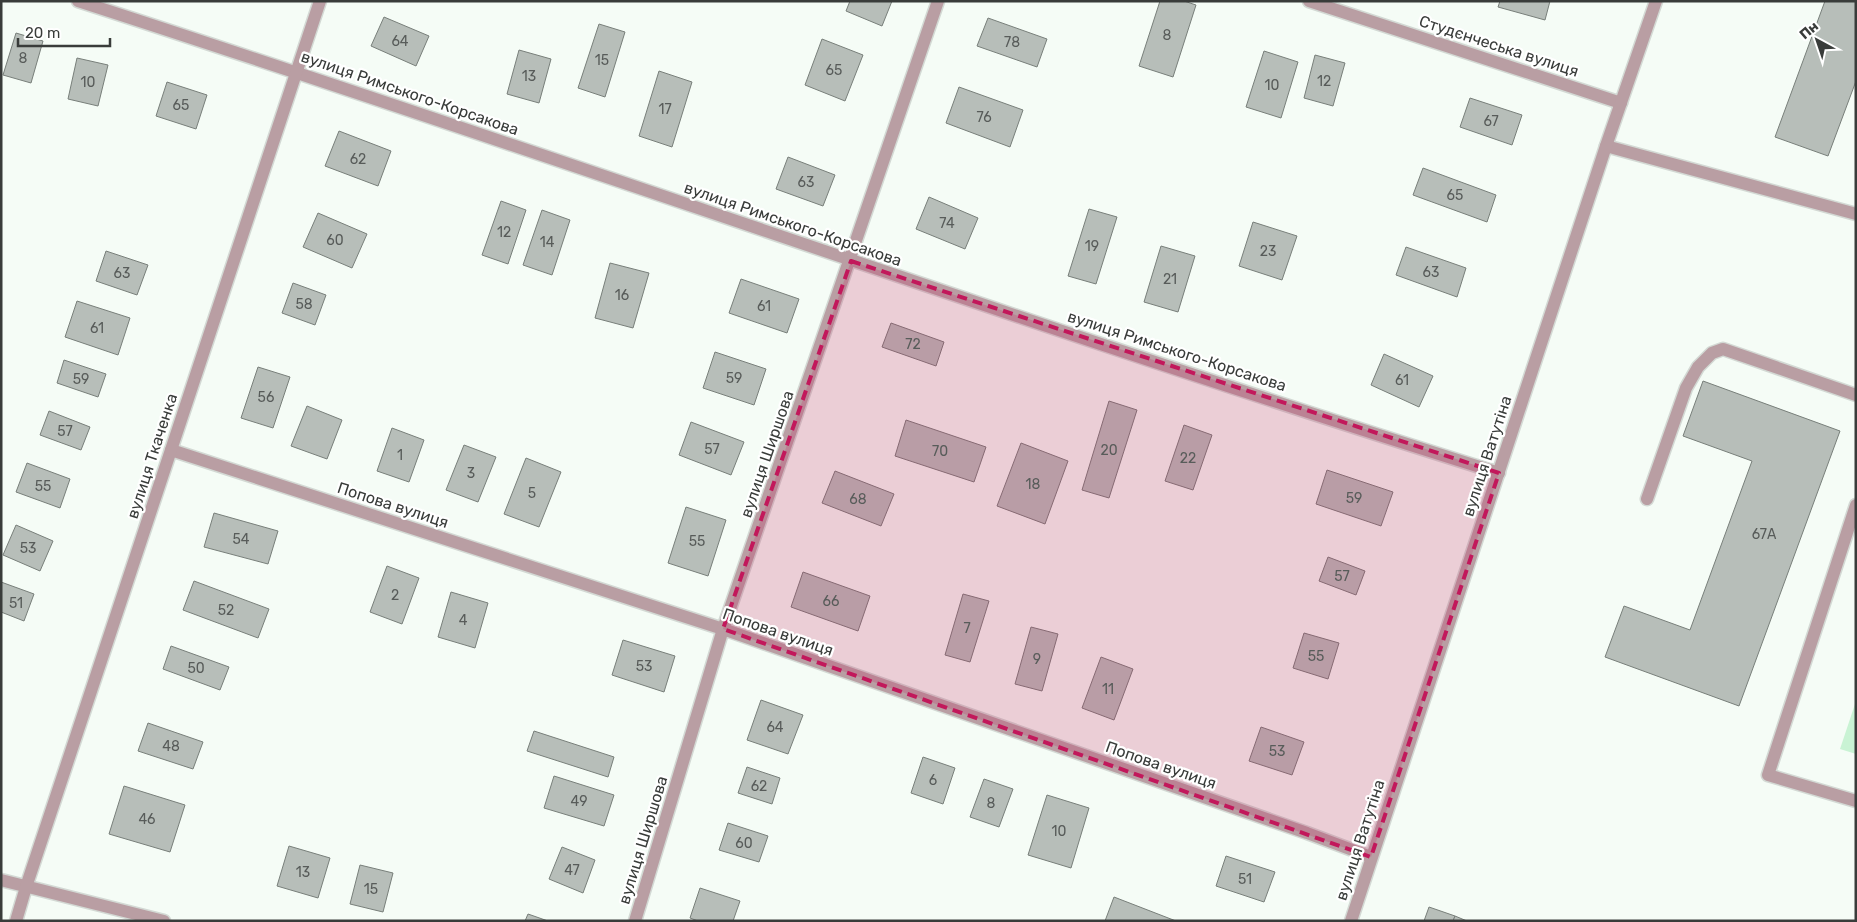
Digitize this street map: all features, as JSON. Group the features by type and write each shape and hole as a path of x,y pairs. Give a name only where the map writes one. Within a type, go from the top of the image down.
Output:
{"street":[{"name":"вулиця Римського-Корсакова","path":"78,1 296,71 851,261 1499,473"},
{"name":"вулиця Ткаченка","path":"16,921 320,1"},
{"name":"вулиця Ширшова","path":"635,921 723,629 851,261 938,1"},
{"name":"Студєнчеська вулиця","path":"1309,1 1621,103"},
{"name":"вулиця Ватутіна","path":"1351,921 1606,146 1656,1"},
{"path":"1606,146 1856,214"},
{"path":"1647,499 1686,388 1698,367 1712,353 1723,349 1856,395"},
{"name":"Попова вулиця","path":"171,450 723,629 1288,826 1371,857"},
{"path":"1856,505 1768,775 1856,801"},
{"path":"1,880 164,921"}],"highlighted area":[{"path":"851,261 1499,473 1371,857 723,629"}],"green space":[{"path":"1856,701 1856,754 1840,749"}],"building":[{"path":"850,1 892,1 882,26 846,11"},
{"path":"1160,1 1184,1 1196,5 1173,77 1139,66"},
{"path":"1500,1 1550,1 1545,20 1498,7"},
{"path":"1825,1 1856,1 1856,81 1828,156 1775,137"},
{"path":"384,17 429,36 416,66 371,46"},
{"path":"988,18 1047,39 1037,67 977,46"},
{"path":"599,24 625,32 605,97 578,88"},
{"path":"16,33 43,41 31,83 3,75"},
{"path":"822,39 863,55 845,101 805,85"},
{"path":"519,50 551,59 539,103 507,94"},
{"path":"1264,51 1298,62 1281,118 1246,107"},
{"path":"1315,55 1345,63 1333,106 1304,98"},
{"path":"77,58 108,65 98,106 68,99"},
{"path":"659,71 692,82 672,147 639,136"},
{"path":"167,82 207,95 196,129 156,116"},
{"path":"959,87 1023,110 1010,147 946,123"},
{"path":"1470,98 1522,115 1512,145 1460,127"},
{"path":"339,131 391,151 378,186 325,166"},
{"path":"788,157 835,175 823,206 776,189"},
{"path":"1423,168 1496,195 1487,222 1413,195"},
{"path":"929,197 978,218 965,249 916,229"},
{"path":"501,201 526,210 508,264 482,255"},
{"path":"1089,209 1117,217 1096,284 1068,276"},
{"path":"542,210 570,220 552,275 523,265"},
{"path":"318,213 367,234 352,268 303,247"},
{"path":"1253,222 1297,236 1282,280 1239,266"},
{"path":"1161,246 1195,256 1178,312 1144,302"},
{"path":"1406,247 1466,268 1457,297 1396,275"},
{"path":"106,251 148,265 137,295 96,281"},
{"path":"610,263 649,273 633,328 595,318"},
{"path":"741,279 799,299 787,333 729,313"},
{"path":"293,283 326,295 315,325 282,313"},
{"path":"77,301 130,318 118,355 65,337"},
{"path":"891,323 944,342 936,366 882,347"},
{"path":"715,352 766,369 754,405 703,388"},
{"path":"1384,354 1433,376 1419,407 1371,385"},
{"path":"64,360 106,374 98,397 57,383"},
{"path":"258,367 290,377 273,428 241,418"},
{"path":"1703,381 1840,431 1739,706 1605,657 1624,606 1690,630 1752,461 1683,436"},
{"path":"1109,401 1137,410 1109,498 1082,490"},
{"path":"307,406 342,420 327,459 291,446"},
{"path":"49,411 90,427 81,450 40,435"},
{"path":"906,420 986,447 974,482 895,456"},
{"path":"691,422 744,442 731,475 679,455"},
{"path":"1184,425 1212,435 1193,490 1165,481"},
{"path":"392,428 424,440 409,482 377,471"},
{"path":"1021,443 1068,461 1045,524 997,506"},
{"path":"464,445 496,457 478,502 446,490"},
{"path":"526,458 561,472 539,527 504,514"},
{"path":"27,463 70,479 60,508 16,492"},
{"path":"1327,470 1393,492 1381,526 1316,504"},
{"path":"835,471 894,494 881,526 822,503"},
{"path":"686,507 726,520 708,576 668,563"},
{"path":"214,513 278,531 268,564 204,547"},
{"path":"16,525 53,541 40,571 3,555"},
{"path":"1328,557 1365,571 1356,595 1319,581"},
{"path":"387,566 419,578 402,624 370,612"},
{"path":"803,572 870,596 858,631 791,607"},
{"path":"194,581 269,609 258,638 183,610"},
{"path":"1,582 34,594 24,621 1,612"},
{"path":"451,592 488,603 475,648 438,637"},
{"path":"963,594 989,601 970,662 945,655"},
{"path":"1031,627 1058,634 1042,691 1015,684"},
{"path":"1304,633 1339,643 1328,679 1293,668"},
{"path":"623,640 675,656 664,692 612,675"},
{"path":"171,646 229,667 220,690 163,669"},
{"path":"1101,657 1133,669 1114,720 1082,708"},
{"path":"761,700 803,715 788,754 747,740"},
{"path":"148,723 203,742 193,769 138,751"},
{"path":"1261,727 1304,742 1292,775 1249,761"},
{"path":"534,731 614,757 608,777 527,751"},
{"path":"923,757 955,768 943,804 911,793"},
{"path":"747,767 780,778 772,804 738,793"},
{"path":"554,776 614,795 604,826 544,808"},
{"path":"984,779 1013,789 999,827 970,817"},
{"path":"124,786 185,805 170,852 109,834"},
{"path":"1047,795 1089,808 1071,868 1028,855"},
{"path":"728,823 768,836 759,862 719,850"},
{"path":"289,846 330,858 318,898 277,886"},
{"path":"562,847 595,860 583,893 549,879"},
{"path":"1226,856 1275,872 1264,902 1216,886"},
{"path":"360,865 393,873 383,912 350,904"},
{"path":"700,888 740,901 733,921 698,921 690,918"},
{"path":"1114,897 1176,921 1105,921"},
{"path":"1429,907 1455,916 1453,921 1424,921"},
{"path":"528,914 548,921 525,921"},
{"path":"1455,916 1467,921 1453,921"}]}
